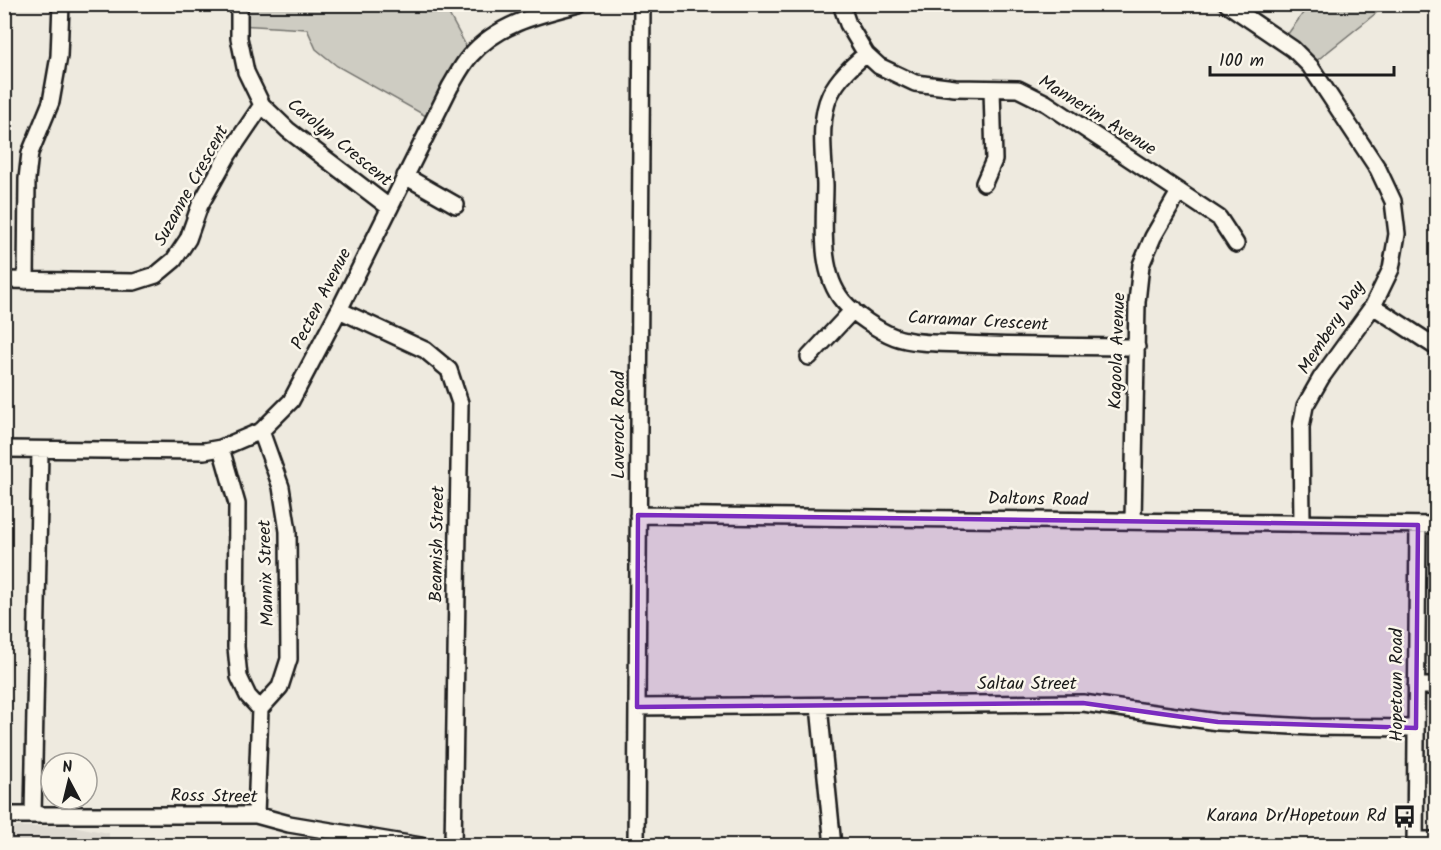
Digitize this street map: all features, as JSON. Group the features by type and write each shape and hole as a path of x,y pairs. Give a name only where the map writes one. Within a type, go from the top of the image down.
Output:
{"street":[{"path":"26,281 27,179 30,153 51,102 59,56 61,4"},
{"name":"Carolyn Crescent","path":"239,4 239,38 246,72 262,105 288,130 390,208"},
{"name":"Pecten Avenue","path":"4,449 204,451 221,448 261,431 291,401 450,87 471,55 498,33 529,17 580,4"},
{"name":"Laverock Road","path":"636,846 642,4"},
{"name":"Mannerim Avenue","path":"841,4 848,24 866,54 879,66 915,83 955,88 1018,89 1046,103 1219,218 1236,244"},
{"name":"Membery Way","path":"1227,4 1293,48 1311,66 1378,169 1393,201 1397,234 1391,269 1373,306 1321,378 1305,406 1301,427 1302,523"},
{"name":"Carramar Crescent","path":"866,54 848,70 831,94 826,110 824,133 827,262 833,282 843,301 874,326 896,338 981,345 1137,347"},
{"path":"984,183 994,160 992,89"},
{"name":"Suzanne Crescent","path":"4,280 134,282 156,275 174,260 188,239 200,205 228,155 262,105"},
{"path":"405,177 456,205"},
{"name":"Kagoola Avenue","path":"1133,521 1137,302 1141,265 1153,237 1179,192"},
{"path":"1373,306 1437,347"},
{"path":"809,357 853,309"},
{"name":"Beamish Street","path":"339,310 425,350 449,370 460,403 453,846"},
{"name":"Mannix Street","path":"221,448 237,504 236,647 239,677 248,696 260,709 280,687 289,659 288,531 281,487 261,431"},
{"path":"33,815 40,450"},
{"name":"Daltons Road","path":"638,515 1437,525"},
{"name":"Hopetoun Road","path":"1415,843 1418,525"},
{"path":"1416,686 1437,686"},
{"name":"Saltau Street","path":"637,707 1083,703 1218,722 1416,729"},
{"path":"819,706 833,846"},
{"path":"256,815 260,709"},
{"name":"Ross Street","path":"4,815 256,815 289,824 421,846"},
{"path":"1415,843 1437,840"}],"highlighted area":[{"path":"638,515 1418,525 1416,728 1218,722 1083,703 637,707"}],"shaded area":[{"path":"239,5 444,5 471,55 433,120 337,66 316,49 307,29 239,25"},
{"path":"1309,5 1386,5 1310,66 1282,42"},
{"path":"72,826 109,833 109,845 5,845 5,827"}],"place":[{"name":"Karana Dr/Hopetoun Rd","path":"1404,816"}]}
